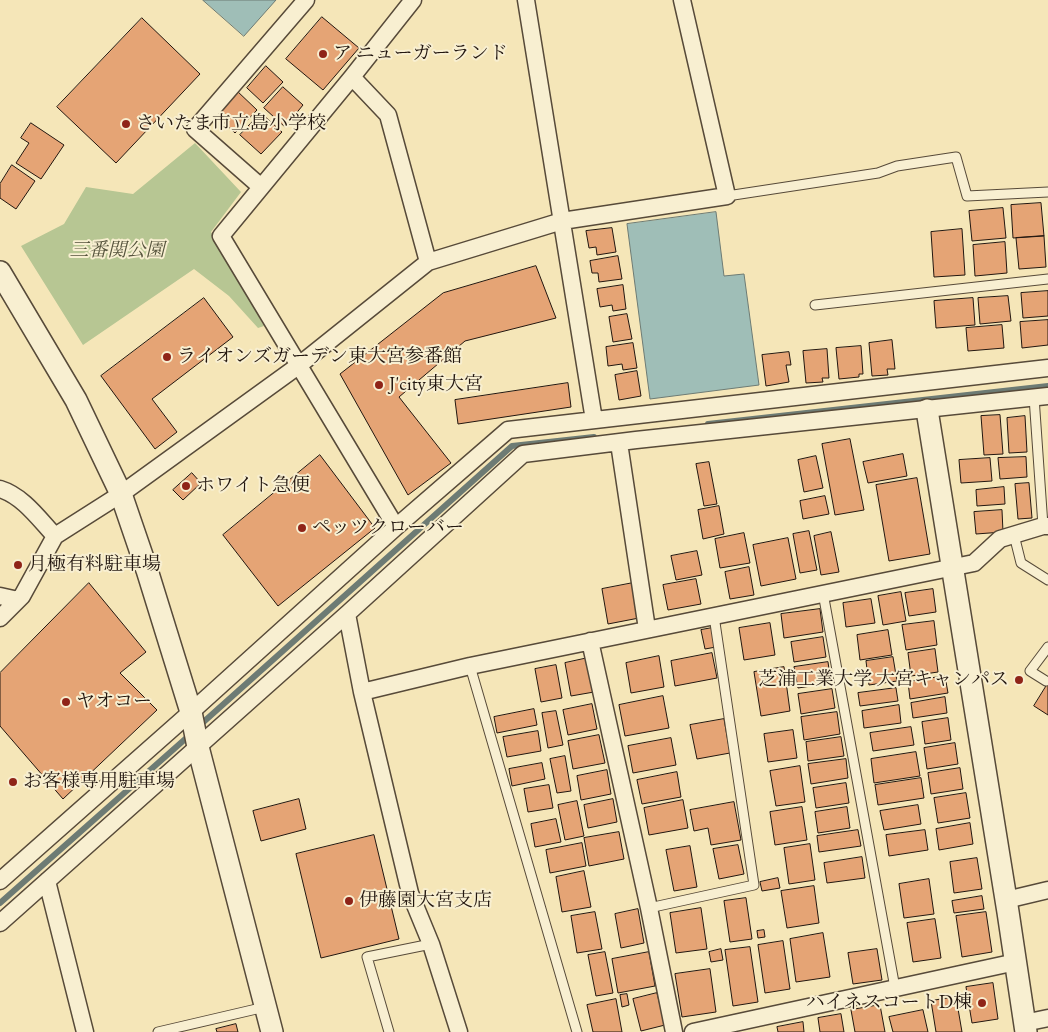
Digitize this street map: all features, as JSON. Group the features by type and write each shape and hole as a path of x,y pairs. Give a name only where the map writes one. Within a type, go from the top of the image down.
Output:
{"street":[{"path":"261,187 195,129 306,0"},
{"path":"396,527 222,236 413,0"},
{"path":"526,0 594,420"},
{"path":"0,618 22,596 55,536 121,494 298,366 428,262 562,221 728,196 682,0"},
{"path":"352,77 388,115 428,262"},
{"path":"0,272 76,400 121,494 148,570 191,712 198,747 272,1032"},
{"path":"0,881 396,527 508,430 1048,368"},
{"path":"0,923 347,614 523,454 1041,397"},
{"path":"927,410 1025,1027 1048,1018"},
{"path":"619,443 647,629"},
{"path":"0,489 30,508 55,536"},
{"path":"362,692 470,666 974,563 1000,540 1046,526"},
{"path":"0,596 18,600"},
{"path":"347,614 362,692 410,893 431,944 460,1032"},
{"path":"590,641 649,908 674,1032"},
{"path":"47,881 85,1032"},
{"path":"1006,900 1048,890"},
{"path":"693,1032 1016,962"}],"lane":[{"path":"728,196 878,173 897,166 956,157 967,196 1048,192"},
{"path":"815,305 1048,279"},
{"path":"1041,397 1046,526"},
{"path":"1014,535 1021,563 1048,580"},
{"path":"823,593 894,988"},
{"path":"649,908 754,885 714,616"},
{"path":"1046,681 1030,671 1048,646"},
{"path":"470,666 577,1032"},
{"path":"389,1032 367,957 431,944"},
{"path":"158,1032 265,1006"}],"green space":[{"name":"三番関公園","path":"195,143 241,192 211,232 264,326 258,328 229,296 194,269 83,345 21,246 64,224 86,187 133,194"}],"water":[{"path":"203,0 276,0 244,36"},
{"path":"716,212 724,276 744,274 759,385 650,399 627,224"}],"building":[{"name":"ア ニューガーランド","path":"322,17 359,48 323,90 286,59"},
{"path":"142,18 200,74 116,163 57,107"},
{"path":"266,66 283,82 263,103 247,88"},
{"path":"283,87 303,105 285,127 264,108"},
{"path":"236,90 257,110 235,133 214,113"},
{"path":"261,113 282,132 261,154 240,135"},
{"path":"31,123 64,145 41,179 16,163 29,143 21,138"},
{"path":"12,165 35,181 16,209 0,198 0,184"},
{"path":"1041,203 1044,236 1013,238 1011,205"},
{"path":"1003,208 1006,238 972,241 969,211"},
{"path":"612,228 616,252 597,255 596,247 589,248 586,231"},
{"path":"962,229 965,275 934,277 931,232"},
{"path":"1044,236 1046,267 1019,269 1016,238"},
{"path":"1005,242 1007,273 975,276 973,245"},
{"path":"618,256 622,279 599,282 598,273 592,273 590,261"},
{"name":"J'city東大宮","path":"536,266 556,318 465,341 399,397 451,463 408,495 340,374 443,293"},
{"path":"623,285 626,309 613,311 612,305 600,307 597,289"},
{"path":"1048,291 1048,316 1023,318 1021,293"},
{"path":"1008,296 1011,321 980,324 978,298"},
{"name":"ライオンズガーデン東大宮参番館","path":"204,298 233,337 152,399 177,432 155,449 101,376"},
{"path":"973,298 975,325 936,328 934,301"},
{"path":"627,314 632,339 613,342 609,317"},
{"path":"1048,320 1048,345 1022,348 1020,322"},
{"path":"1002,325 1004,348 968,351 966,328"},
{"path":"892,340 895,369 887,369 888,375 872,376 869,343"},
{"path":"633,343 637,368 623,370 622,364 608,366 606,347"},
{"path":"861,346 863,374 859,374 859,377 839,379 836,348"},
{"path":"827,349 829,378 822,378 823,382 806,383 803,351"},
{"path":"789,352 791,365 786,365 789,382 766,386 762,355"},
{"path":"637,371 641,396 619,400 615,375"},
{"path":"568,383 571,407 458,424 455,400"},
{"path":"1000,415 1003,454 984,455 981,416"},
{"path":"1025,416 1027,452 1009,453 1007,418"},
{"path":"850,439 864,510 835,515 822,444"},
{"path":"903,454 907,476 868,483 863,462"},
{"path":"320,455 375,528 278,606 223,535"},
{"path":"816,456 823,488 804,492 798,460"},
{"path":"1026,457 1027,477 1000,479 998,458"},
{"path":"990,458 992,481 961,483 959,460"},
{"path":"709,462 717,504 704,506 696,464"},
{"path":"192,473 201,483 183,500 173,490"},
{"path":"917,478 930,554 889,561 876,485"},
{"path":"1029,483 1032,518 1018,519 1015,484"},
{"path":"1004,487 1005,504 977,506 976,490"},
{"path":"825,496 829,514 803,519 800,501"},
{"path":"719,506 724,534 703,539 698,510"},
{"path":"1002,510 1003,532 976,534 974,512"},
{"path":"809,531 817,570 800,573 793,534"},
{"path":"831,532 839,572 821,575 814,536"},
{"path":"744,533 750,563 720,568 715,539"},
{"path":"788,538 796,579 761,586 753,545"},
{"path":"697,551 702,575 676,580 671,556"},
{"path":"749,567 754,595 730,599 725,572"},
{"path":"696,579 701,604 668,610 663,585"},
{"path":"89,583 146,652 120,673 157,710 63,799 0,726 0,673"},
{"path":"633,583 639,618 608,624 602,589"},
{"path":"933,589 936,612 909,616 905,593"},
{"path":"901,592 906,621 883,625 878,596"},
{"path":"871,599 875,623 846,627 843,603"},
{"path":"820,609 823,632 784,638 781,614"},
{"path":"934,621 937,645 906,650 902,625"},
{"path":"770,623 775,655 744,660 739,628"},
{"path":"712,628 716,647 705,649 701,630"},
{"path":"888,630 892,655 860,660 857,635"},
{"path":"823,637 826,657 794,662 791,642"},
{"path":"935,649 938,672 911,676 908,653"},
{"path":"712,653 717,678 675,686 671,661"},
{"path":"659,656 664,687 631,693 626,663"},
{"path":"893,657 897,681 869,685 866,661"},
{"path":"588,658 594,692 571,696 565,663"},
{"path":"828,662 831,683 798,688 794,667"},
{"path":"556,665 562,698 541,702 535,669"},
{"path":"784,667 790,711 761,716 754,672"},
{"path":"945,676 948,693 910,699 908,682"},
{"path":"1048,683 1048,715 1034,706"},
{"path":"896,688 898,701 860,706 858,693"},
{"path":"832,689 835,708 801,714 798,694"},
{"path":"663,696 669,728 625,736 619,705"},
{"path":"945,697 947,713 913,718 911,703"},
{"path":"592,704 597,729 568,735 563,710"},
{"path":"899,705 901,723 864,728 862,711"},
{"path":"534,709 537,725 497,733 494,717"},
{"path":"556,711 563,745 548,748 542,713"},
{"path":"837,712 840,734 804,740 801,717"},
{"path":"948,718 951,740 925,744 922,722"},
{"path":"724,719 730,753 697,759 690,725"},
{"path":"911,727 914,745 873,751 870,733"},
{"path":"793,730 797,758 768,762 764,734"},
{"path":"538,731 541,751 507,757 503,737"},
{"path":"599,735 605,763 573,769 568,741"},
{"path":"841,737 844,756 808,761 806,742"},
{"path":"671,738 676,765 633,773 628,746"},
{"path":"955,743 958,764 927,769 924,748"},
{"path":"916,752 920,776 874,783 871,759"},
{"path":"565,756 571,791 557,793 550,759"},
{"path":"846,759 848,778 811,784 808,764"},
{"path":"542,763 545,779 512,786 509,769"},
{"path":"800,766 805,802 776,806 770,771"},
{"path":"960,768 963,789 931,794 928,773"},
{"path":"607,770 611,794 581,800 577,776"},
{"path":"677,772 681,797 642,804 637,780"},
{"path":"921,778 924,798 878,805 875,785"},
{"path":"846,783 849,803 816,808 813,788"},
{"path":"549,785 553,808 528,812 524,789"},
{"path":"966,793 970,818 938,823 934,798"},
{"path":"299,799 306,829 261,841 253,811"},
{"path":"613,799 617,822 588,828 584,805"},
{"path":"683,800 688,828 649,835 644,808"},
{"path":"577,801 584,836 565,840 558,805"},
{"path":"734,802 741,840 711,845 708,828 694,831 690,810"},
{"path":"918,805 921,824 884,830 880,811"},
{"path":"802,807 807,840 775,845 770,812"},
{"path":"847,807 850,828 818,833 815,812"},
{"path":"556,819 561,842 535,847 531,824"},
{"path":"970,823 973,844 939,850 936,829"},
{"path":"858,830 861,846 819,852 817,836"},
{"path":"925,830 928,850 889,856 886,835"},
{"path":"619,832 624,859 589,866 584,838"},
{"path":"374,835 399,939 321,958 296,854"},
{"path":"582,843 586,866 550,873 546,850"},
{"path":"810,844 815,880 789,884 784,848"},
{"path":"738,845 744,874 719,879 713,849"},
{"path":"690,846 697,887 674,891 666,850"},
{"path":"862,857 865,878 827,883 824,863"},
{"path":"977,858 982,889 954,893 950,862"},
{"path":"584,871 591,907 562,912 556,877"},
{"path":"778,878 780,888 762,891 760,882"},
{"path":"929,879 934,914 904,918 899,884"},
{"path":"814,886 819,923 787,928 781,891"},
{"path":"982,896 984,909 954,913 952,901"},
{"path":"746,898 752,939 730,942 724,901"},
{"path":"701,908 707,949 676,953 670,913"},
{"path":"638,909 644,943 621,948 615,914"},
{"path":"595,912 602,949 577,953 571,916"},
{"path":"986,912 992,952 962,957 956,916"},
{"path":"935,919 941,958 913,962 907,923"},
{"path":"764,930 765,937 758,938 757,931"},
{"path":"823,933 830,977 796,982 790,939"},
{"path":"783,941 790,989 765,993 758,945"},
{"path":"750,947 758,1002 733,1006 725,950"},
{"path":"721,949 723,960 711,962 709,952"},
{"path":"877,949 882,980 853,984 848,953"},
{"path":"605,952 613,993 596,996 588,955"},
{"path":"649,952 655,986 618,993 612,959"},
{"path":"710,969 716,1012 682,1017 675,974"},
{"name":"ハイネスコートD棟","path":"993,983 998,1019 972,1023 966,987"},
{"path":"657,993 665,1025 641,1031 633,999"},
{"path":"627,994 629,1005 622,1007 620,995"},
{"path":"956,997 962,1032 936,1032 931,1001"},
{"path":"616,999 622,1032 593,1032 587,1005"},
{"path":"880,1005 885,1032 855,1032 851,1010"},
{"path":"923,1010 928,1032 893,1032 889,1017"},
{"path":"841,1014 844,1032 820,1032 818,1018"},
{"path":"803,1022 804,1032 778,1032 777,1027"},
{"path":"236,1024 238,1032 217,1032 216,1029"}],"waterway":[{"path":"708,424 1048,386"},
{"path":"199,726 512,446 594,437"},
{"path":"0,903 192,733"}],"place":[{"name":"ア ニューガーランド","path":"323,54"},
{"name":"さいたま市立島小学校","path":"126,124"},
{"name":"ライオンズガーデン東大宮参番館","path":"167,357"},
{"name":"J'city東大宮","path":"379,385"},
{"name":"ホワイト急便","path":"186,486"},
{"name":"ペッツクローバー","path":"302,528"},
{"name":"月極有料駐車場","path":"18,565"},
{"name":"芝浦工業大学 大宮キャンパス","path":"1019,680"},
{"name":"ヤオコー","path":"66,702"},
{"name":"お客様専用駐車場","path":"13,782"},
{"name":"伊藤園大宮支店","path":"349,901"},
{"name":"ハイネスコートD棟","path":"982,1003"}]}
